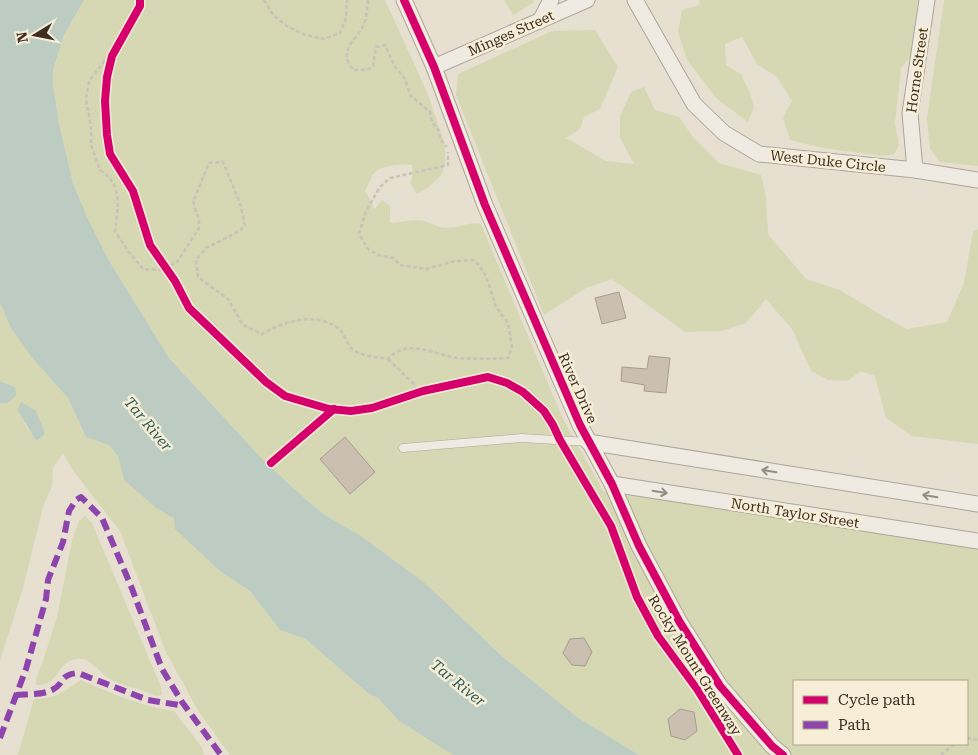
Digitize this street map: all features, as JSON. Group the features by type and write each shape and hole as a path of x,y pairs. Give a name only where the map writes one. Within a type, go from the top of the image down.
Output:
{"street":[{"name":"River Drive","path":"404,0 434,67 485,205 580,425 612,484 639,546 679,621 720,686 772,746 783,755"},
{"path":"540,21 551,0"},
{"name":"Minges Street","path":"434,67 587,0"},
{"name":"West Duke Circle","path":"635,0 694,104 724,133 758,154 915,170 978,180"},
{"name":"Horne Street","path":"915,170 910,113 927,0"},
{"path":"588,442 978,504"},
{"name":"North Taylor Street","path":"612,484 978,541"}],"lane":[{"path":"402,448 522,438 588,442"}],"path":[{"path":"264,0 273,16 287,26 305,35 324,39 340,33 346,18 347,0"},
{"path":"368,0 365,22 346,52 348,63 353,70 367,70 373,66 376,47 385,45 394,65 405,79 410,96 430,112 432,122 439,132 440,139 448,150 448,165 390,178 380,187 366,210 359,234 368,249 378,255 393,258 400,265 426,269 454,261 473,260 479,265 486,276 496,307 508,323 512,347 508,358 455,358 428,350 410,348 394,353 388,359"},
{"path":"109,70 112,56 131,24 140,2"},
{"path":"131,24 116,41 112,51 88,82 86,99 92,127 90,145 100,170 108,175 117,194 119,202 115,231 143,269 169,271"},
{"path":"169,271 199,228 199,220 193,202 209,163 223,162 240,203 245,225 240,231 206,248 196,260 198,277 228,299 243,325 262,334 281,323 297,320 321,320 340,330 352,350 362,355 388,359 414,384 419,393 407,397"},
{"path":"159,257 169,271"},
{"path":"941,755 953,745"}],"green space":[{"path":"84,0 385,0 427,92 445,145 445,164 442,174 429,187 417,194 410,183 413,175 412,165 393,165 378,170 365,191 375,209 382,200 390,206 390,223 417,220 447,228 472,223 481,224 563,419 603,491 978,549 978,755 639,755 577,717 503,657 426,584 364,538 325,515 309,502 265,462 169,358 108,259 87,217 73,183 59,124 53,84 53,70 64,35"},
{"path":"504,0 534,0 533,3 513,15"},
{"path":"699,0 918,0 910,57 901,68 895,123 899,145 894,154 883,156 823,148 790,140 783,117 792,101 777,77 757,64 742,37 725,44 726,65 741,74 750,93 754,107 748,122 717,99 687,60 678,32 682,10 700,5"},
{"path":"944,0 978,0 978,166 940,162 930,149 927,118"},
{"path":"595,30 618,67 600,109 584,117 580,129 566,138 606,161 634,164 620,138 620,116 631,92 644,87 655,110 679,117 693,137 719,163 761,175 766,197 768,234 806,279 840,290 907,329 947,322 964,283 973,231 978,229 978,444 912,436 886,418 875,376 861,371 847,381 828,380 811,371 792,329 766,299 746,323 722,331 685,332 612,279 586,288 544,315 456,95 458,74 552,31"},
{"path":"0,299 34,360 68,398 86,437 109,445 118,456 124,480 156,508 175,518 221,572 250,591 280,630 306,638 369,694 378,698 399,721 453,755 230,755 197,709 165,650 120,531 74,472 63,453 53,468 52,486 43,507 23,588 0,661 0,403 3,404 7,383 0,381","holes":["24,423 42,426 45,434 36,441"]},
{"path":"85,516 92,523 161,687 162,695 156,696 113,681 90,662 81,659 69,661 49,682 44,685 36,685 36,679 57,617 72,541 79,521"},
{"path":"81,680 139,703 174,711 201,746 204,755 18,755 34,699 48,698 59,694"}],"water":[{"name":"Tar River","path":"0,0 84,0 64,35 53,70 53,84 59,124 73,183 87,217 108,259 169,358 265,462 309,502 325,515 364,538 426,584 503,657 577,717 639,755 453,755 399,721 378,698 369,694 306,639 280,630 250,591 221,572 175,529 174,518 156,508 124,480 118,456 109,445 86,437 68,398 34,360 11,328 0,302"},
{"path":"0,381 15,387 16,395 7,403 0,403"},
{"path":"21,402 36,411 45,434 36,441 18,410"}],"building":[{"path":"619,292 626,318 602,324 595,298"},
{"path":"649,356 670,358 666,393 644,391 645,385 621,381 622,367 647,369"},
{"path":"345,437 375,472 350,494 320,459"},
{"path":"584,638 592,652 585,666 572,665 563,653 570,639"},
{"path":"680,709 694,712 697,731 685,740 671,736 668,719"}],"marked path":[{"path":"0,738 26,669 46,599 48,580 63,542 69,511 76,500 81,497 102,518 131,586 162,669 182,702 221,755"},
{"path":"16,695 48,692 59,685 65,677 78,673 148,700 185,706"}],"cycle path":[{"name":"Rocky Mount Greenway","path":"140,0 140,6 112,56 107,77 105,101 110,154 133,191 150,245 175,281 189,308 266,382 285,396 329,409 351,411 372,408 423,391 488,377 507,383 523,392 544,411 553,425 611,526 637,597 658,636 697,689 738,755"},
{"name":"Rocky Mount Greenway","path":"404,0 434,67 485,205 580,425 612,484 639,546 679,621 720,686 772,746 783,755"},
{"path":"271,463 334,409"}]}
